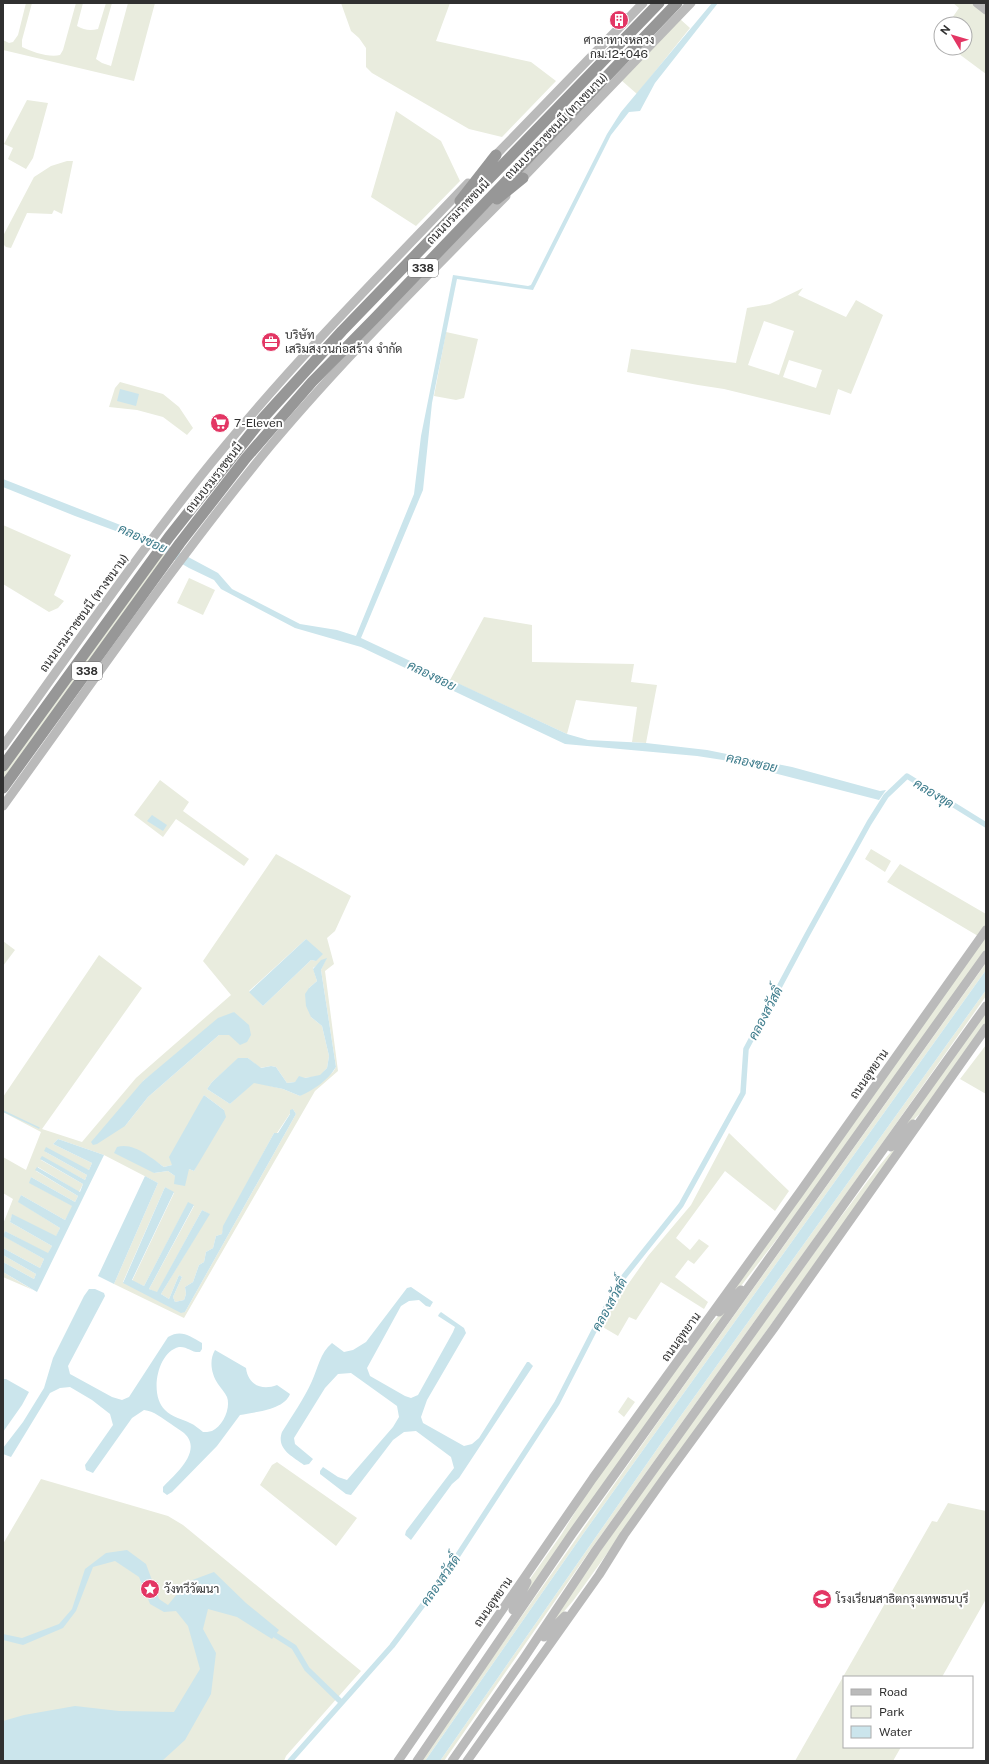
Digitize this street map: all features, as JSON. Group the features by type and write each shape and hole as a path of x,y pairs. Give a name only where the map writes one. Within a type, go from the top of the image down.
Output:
{"highway":[{"name":"ถนนบรมราชชนนี","path":"3,766 160,549 263,418 342,331 659,3"},
{"name":"ถนนบรมราชชนนี","path":"3,788 184,548 246,458 312,382 677,3"},
{"path":"425,246 496,155"},
{"path":"448,242 523,178"}],"main road":[{"name":"ถนนบรมราชชนนี (ทางขนาน)","path":"3,746 158,532 225,446 290,370 643,3"},
{"name":"ถนนบรมราชชนนี (ทางขนาน)","path":"184,548 228,499 305,406 350,356 692,3"},
{"path":"977,3 986,10"},
{"name":"338","path":"3,806 176,558"},
{"name":"ถนนอุทยาน","path":"398,1761 594,1478 986,930"},
{"path":"417,1761 506,1628 986,955"},
{"path":"452,1761 524,1658 596,1550 986,1006"},
{"path":"467,1761 578,1605 663,1480 774,1328 986,1028"},
{"path":"877,1159 892,1146 934,1101"},
{"path":"701,1330 759,1273"},
{"path":"506,1628 537,1560"},
{"path":"524,1658 578,1605"},
{"path":"413,1761 427,1747"}],"green space":[{"path":"26,3 32,3 22,40 22,47 41,54 56,56 60,55 63,50 76,3 83,3 77,26 90,30 98,29 106,3 112,3 96,59 111,66 128,3 155,3 134,81 3,50 3,40 9,43 13,42 18,35"},
{"path":"341,3 450,3 436,41 531,62 556,81 502,137 469,129 372,73 366,67 366,48 359,38 351,31"},
{"path":"953,3 972,3 986,14 986,74 962,56 973,56 973,16 954,16 959,8"},
{"path":"680,19 690,28 637,94 621,80"},
{"path":"27,100 48,103 33,158 26,169 8,159 13,148 4,144"},
{"path":"396,111 441,141 460,181 416,226 371,197"},
{"path":"67,161 73,161 62,214 54,210 52,214 27,213 11,248 6,247 3,244 3,236 34,177 51,166"},
{"path":"803,288 798,295 846,317 856,300 883,315 851,394 838,389 830,415 724,389 627,372 631,349 736,363 747,308 770,304","holes":["764,321 794,331 779,375 748,365","789,360 822,370 816,388 783,377"]},
{"path":"446,332 478,339 464,398 456,400 434,396"},
{"path":"120,382 163,394 179,407 193,428 187,435 163,417 137,410 109,407 115,388"},
{"path":"3,525 71,555 54,595 64,601 58,608 49,612 3,584"},
{"path":"161,552 168,555 3,783 3,772"},
{"path":"189,578 215,590 203,615 177,603"},
{"path":"484,617 532,625 532,662 634,664 631,682 657,685 646,743 632,742 637,707 576,700 567,734 450,680"},
{"path":"160,780 189,802 183,811 249,859 244,866 176,819 163,837 134,815"},
{"path":"871,849 891,861 885,872 865,859"},
{"path":"276,854 351,896 335,931 327,938 334,964 325,971 338,1071 315,1091 184,1318 114,1284 158,1183 104,1155 58,1139 53,1144 92,1163 89,1170 44,1151 87,1175 85,1180 42,1157 41,1160 83,1184 79,1192 38,1167 36,1171 78,1196 75,1202 31,1177 30,1183 73,1206 65,1220 21,1195 19,1202 60,1228 56,1237 12,1215 10,1222 52,1246 48,1254 5,1231 4,1236 44,1259 40,1268 3,1248 3,1224 13,1199 3,1193 3,1157 26,1170 41,1132 3,1112 3,1097 99,955 142,988 42,1129 82,1142 136,1078 231,995 203,961","holes":["306,939 316,961 311,960 263,1006 249,991","326,959 321,970 336,1067 333,1072 300,1096 283,1089 254,1082 230,1104 207,1089 212,1082 239,1058 248,1058 260,1068 271,1066 276,1067 287,1083 295,1082 304,1078 320,1076 327,1068 329,1056 322,1026 311,1017 309,988 317,981 313,968","234,1012 229,1035 219,1035 148,1097 125,1126 143,1081","204,1095 224,1110 194,1171 189,1169 175,1176 168,1171 154,1173 140,1151 164,1167 172,1165","293,1109 296,1114 185,1312 123,1282 165,1187 174,1193 132,1281 144,1286 188,1203 194,1206 149,1289 157,1293 202,1210 209,1214 161,1294 169,1299 179,1275 182,1277 173,1297 175,1302 184,1300 186,1294 185,1287 193,1282 199,1265 204,1262 206,1252 213,1248 216,1236 222,1234 224,1226 274,1133 277,1133"]},
{"path":"900,864 986,914 986,925 978,936 887,882"},
{"path":"986,936 986,950 800,1209 741,1286 724,1303"},
{"path":"3,941 15,950 3,966"},
{"path":"986,963 986,970 583,1534 425,1761 420,1761 665,1412"},
{"path":"986,990 986,996 876,1152 589,1552 444,1761 440,1761 662,1442"},
{"path":"986,1012 986,1024 931,1102 902,1132 901,1131"},
{"path":"986,1045 986,1094 960,1079"},
{"path":"729,1133 789,1191 775,1211 725,1171 676,1238 690,1250 699,1239 709,1246 694,1264 688,1260 675,1277 708,1302 704,1309 661,1282 636,1320 629,1317 618,1336 601,1326 612,1307 648,1256 691,1205"},
{"path":"906,1136 573,1601 550,1628 548,1626 650,1480 833,1227 877,1169"},
{"path":"3,1255 36,1274 34,1279 3,1262"},
{"path":"3,1272 33,1290 3,1277"},
{"path":"727,1307 729,1309 528,1592 523,1595 530,1579 561,1535 590,1488 703,1332"},
{"path":"628,1397 635,1402 624,1417 618,1412"},
{"path":"277,1462 357,1518 336,1546 260,1485 272,1465"},
{"name":"วังทวีวัฒนา","path":"41,1479 168,1516 183,1525 361,1671 286,1756 284,1761 3,1761 3,1544"},
{"path":"948,1503 986,1511 986,1599 943,1676 844,1676 932,1521 937,1522"},
{"path":"843,1677 843,1748 900,1748 893,1761 795,1761"}],"water":[{"name":"คลองซอย","path":"712,3 718,3 655,83 640,111 629,112 611,135 533,290 457,279 432,403 423,490 361,638 567,734 588,740 646,743 707,750 792,767 880,791 886,790 879,800 723,760 697,756 565,744 361,647 295,628 221,589 214,580 189,568 143,541 3,487 3,479 151,537 218,573 232,589 300,624 337,630 356,636 414,494 421,436 453,275 528,286 531,285 607,134 621,112"},
{"path":"120,389 139,394 136,406 117,401"},
{"path":"152,815 167,825 163,831 147,821"},
{"path":"306,939 323,954 316,961 311,960 263,1006 249,992"},
{"path":"327,958 321,970 336,1067 329,1076 315,1088 300,1096 283,1089 254,1083 230,1104 207,1089 212,1082 238,1058 248,1058 261,1068 271,1066 276,1067 287,1083 295,1082 299,1076 305,1078 320,1075 327,1068 329,1056 322,1026 311,1017 306,1006 305,994 317,981 313,969 321,960"},
{"path":"986,970 986,990 662,1442 440,1761 425,1761 583,1534"},
{"path":"234,1012 249,1025 251,1035 247,1042 240,1045 229,1035 219,1035 148,1097 125,1126 93,1145 91,1142 143,1081 218,1018"},
{"path":"204,1095 224,1110 226,1117 194,1171 189,1169 185,1186 174,1184 175,1176 168,1171 154,1173 114,1153 117,1147 130,1147 148,1155 164,1167 172,1165 169,1157"},
{"path":"293,1109 296,1114 185,1312 181,1313 123,1283 165,1187 174,1192 132,1280 144,1286 188,1202 194,1205 149,1289 157,1292 202,1210 210,1214 161,1294 169,1299 179,1275 182,1277 173,1297 175,1302 184,1300 186,1294 185,1287 193,1282 199,1265 204,1262 206,1252 213,1248 216,1236 222,1234 223,1226 274,1133 278,1133 290,1114 290,1110"},
{"path":"58,1139 104,1155 37,1292 3,1272 3,1262 34,1279 36,1274 3,1255 3,1248 40,1268 44,1259 3,1236 5,1231 48,1253 52,1246 10,1222 12,1214 56,1236 60,1228 18,1202 21,1195 65,1220 72,1206 29,1183 31,1177 75,1202 78,1196 35,1170 37,1167 80,1192 83,1184 40,1159 42,1156 85,1180 87,1175 44,1151 46,1147 89,1170 92,1163 53,1144"},
{"path":"145,1176 158,1183 114,1284 98,1276"},
{"path":"411,1287 433,1302 430,1307 426,1306 419,1300 409,1301 401,1306 367,1368 370,1376 411,1398 418,1395 455,1327 438,1316 439,1314 441,1312 464,1328 466,1333 427,1400 421,1417 423,1423 464,1446 472,1444 479,1438 527,1362 533,1366 459,1478 452,1484 411,1540 405,1535 406,1531 454,1468 451,1457 416,1431 404,1432 393,1440 351,1495 346,1494 320,1474 323,1467 338,1477 347,1480 393,1427 399,1417 397,1406 351,1373 338,1374 325,1388 294,1438 295,1444 313,1459 309,1464 304,1465 286,1452 281,1443 281,1438 282,1432 309,1388 322,1356 328,1347 332,1343 344,1352 353,1350 366,1342 407,1288"},
{"path":"89,1289 95,1289 104,1293 105,1296 68,1366 70,1374 112,1397 122,1400 129,1397 168,1337 177,1334 185,1334 202,1343 202,1349 200,1352 197,1352 179,1347 171,1351 165,1357 158,1375 157,1395 165,1410 192,1424 203,1432 212,1431 220,1425 223,1421 228,1406 227,1397 212,1371 211,1363 215,1350 246,1368 250,1379 257,1385 261,1387 271,1387 277,1385 290,1394 282,1404 275,1407 240,1415 217,1446 172,1492 167,1495 163,1492 163,1487 180,1469 189,1455 191,1447 189,1440 184,1433 158,1415 144,1410 132,1418 93,1473 86,1470 85,1465 113,1425 110,1414 92,1400 70,1387 60,1388 50,1393 11,1457 3,1454 3,1448 23,1422 44,1388 53,1358"},
{"path":"3,1379 6,1379 29,1392 22,1405 3,1432"},
{"path":"127,1550 146,1564 159,1599 168,1605 187,1582 214,1572 246,1603 279,1630 272,1639 237,1617 208,1609 203,1629 216,1653 211,1694 185,1740 162,1761 3,1761 3,1721 24,1715 75,1706 119,1711 174,1712 200,1669 188,1626 176,1611 164,1612 150,1604 139,1577 115,1561 93,1567 76,1611 63,1628 23,1645 3,1640 3,1634 22,1638 59,1624 72,1609 85,1569 106,1553"}],"waterway":[{"name":"คลองสวัสดิ์","path":"290,1761 392,1646 443,1578 557,1403 618,1284 681,1205 743,1093 746,1049 807,935 869,823 886,796 907,776 986,825"},
{"path":"3,1111 39,1128"},
{"path":"275,1635 294,1647 307,1669 341,1702"}],"place":[{"name":"ศาลาทางหลวง กม.12+046","path":"619,20"},
{"name":"บริษัท เสริมสงวนก่อสร้าง จำกัด","path":"271,342"},
{"name":"7-Eleven","path":"220,423"},
{"name":"วังทวีวัฒนา","path":"150,1589"},
{"name":"โรงเรียนสาธิตกรุงเทพธนบุรี","path":"822,1599"}],"water label":[{"name":"คลองขุด","path":"934,793"}]}
